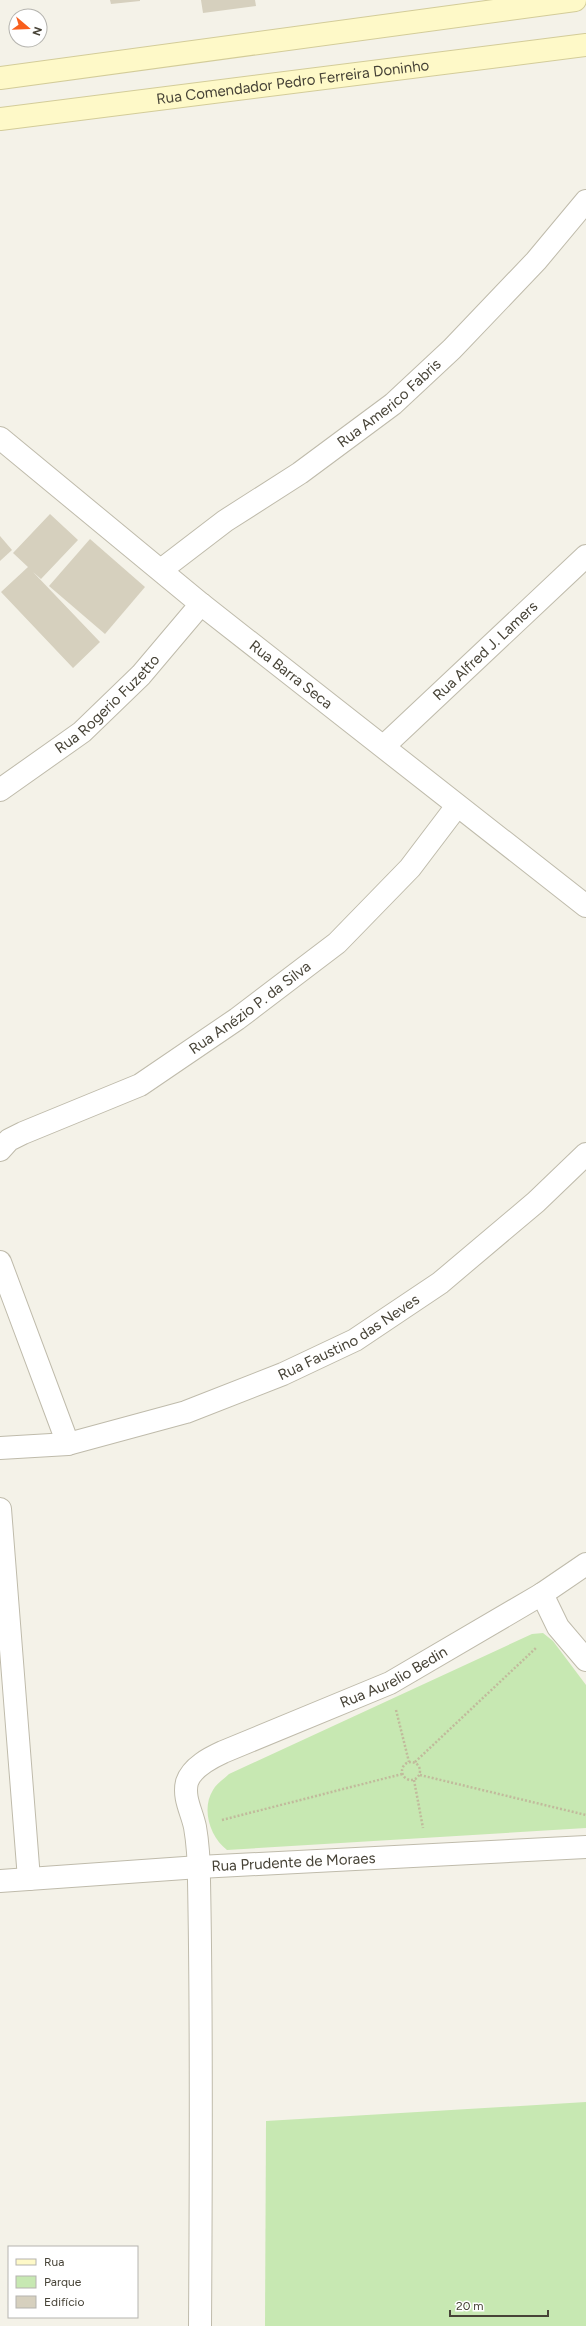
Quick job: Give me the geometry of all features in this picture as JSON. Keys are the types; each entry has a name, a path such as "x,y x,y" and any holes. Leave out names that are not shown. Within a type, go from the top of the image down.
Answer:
{"main road":[{"path":"0,78 575,0"},
{"name":"Rua Comendador Pedro Ferreira Doninho","path":"0,119 586,45"}],"street":[{"name":"Rua Americo Fabris","path":"161,570 225,521 300,473 393,404 458,343 584,209"},
{"name":"Rua Barra Seca","path":"0,438 202,604 586,906"},
{"name":"Rua Alfred J. Lamers","path":"384,746 586,556"},
{"name":"Rua Rogerio Fuzetto","path":"0,790 82,732 141,675 202,604"},
{"name":"Rua Anézio P. da Silva","path":"0,1150 9,1140 23,1133 140,1085 238,1019 337,943 410,868 457,806"},
{"name":"Rua Faustino das Neves","path":"0,1448 68,1444 186,1412 283,1374 355,1340 440,1283 536,1202 586,1154"},
{"path":"0,1262 68,1444"},
{"path":"0,1509 29,1879"},
{"name":"Rua Aurelio Bedin","path":"195,1827 186,1795 188,1782 193,1772 205,1761 223,1752 390,1683 542,1594 586,1564"},
{"path":"542,1594 558,1628 586,1660"},
{"path":"195,1827 199,1867 202,2051 200,2326"},
{"name":"Rua Prudente de Moraes","path":"0,1881 199,1867 428,1856 586,1846"}],"path":[{"path":"402,1774 403,1767 409,1762 416,1762 558,1628"},
{"path":"390,1683 409,1762"},
{"path":"416,1762 420,1768 420,1775"},
{"path":"402,1774 407,1779 414,1780 420,1775"},
{"path":"195,1827 402,1774"},
{"path":"420,1775 586,1815"},
{"path":"414,1780 428,1856"}],"green space":[{"path":"543,1633 553,1641 586,1685 586,1828 227,1850 216,1838 209,1822 209,1798 214,1788 229,1774 532,1634"},
{"path":"586,2102 586,2326 265,2326 266,2121"}],"building":[{"path":"110,0 140,0 140,1 111,4"},
{"path":"201,0 255,0 256,6 203,13"},
{"path":"50,514 78,540 41,579 33,572 100,642 73,668 1,592 28,567 13,553"},
{"path":"0,536 12,550 0,561"},
{"path":"90,539 145,587 105,634 49,586"}]}
